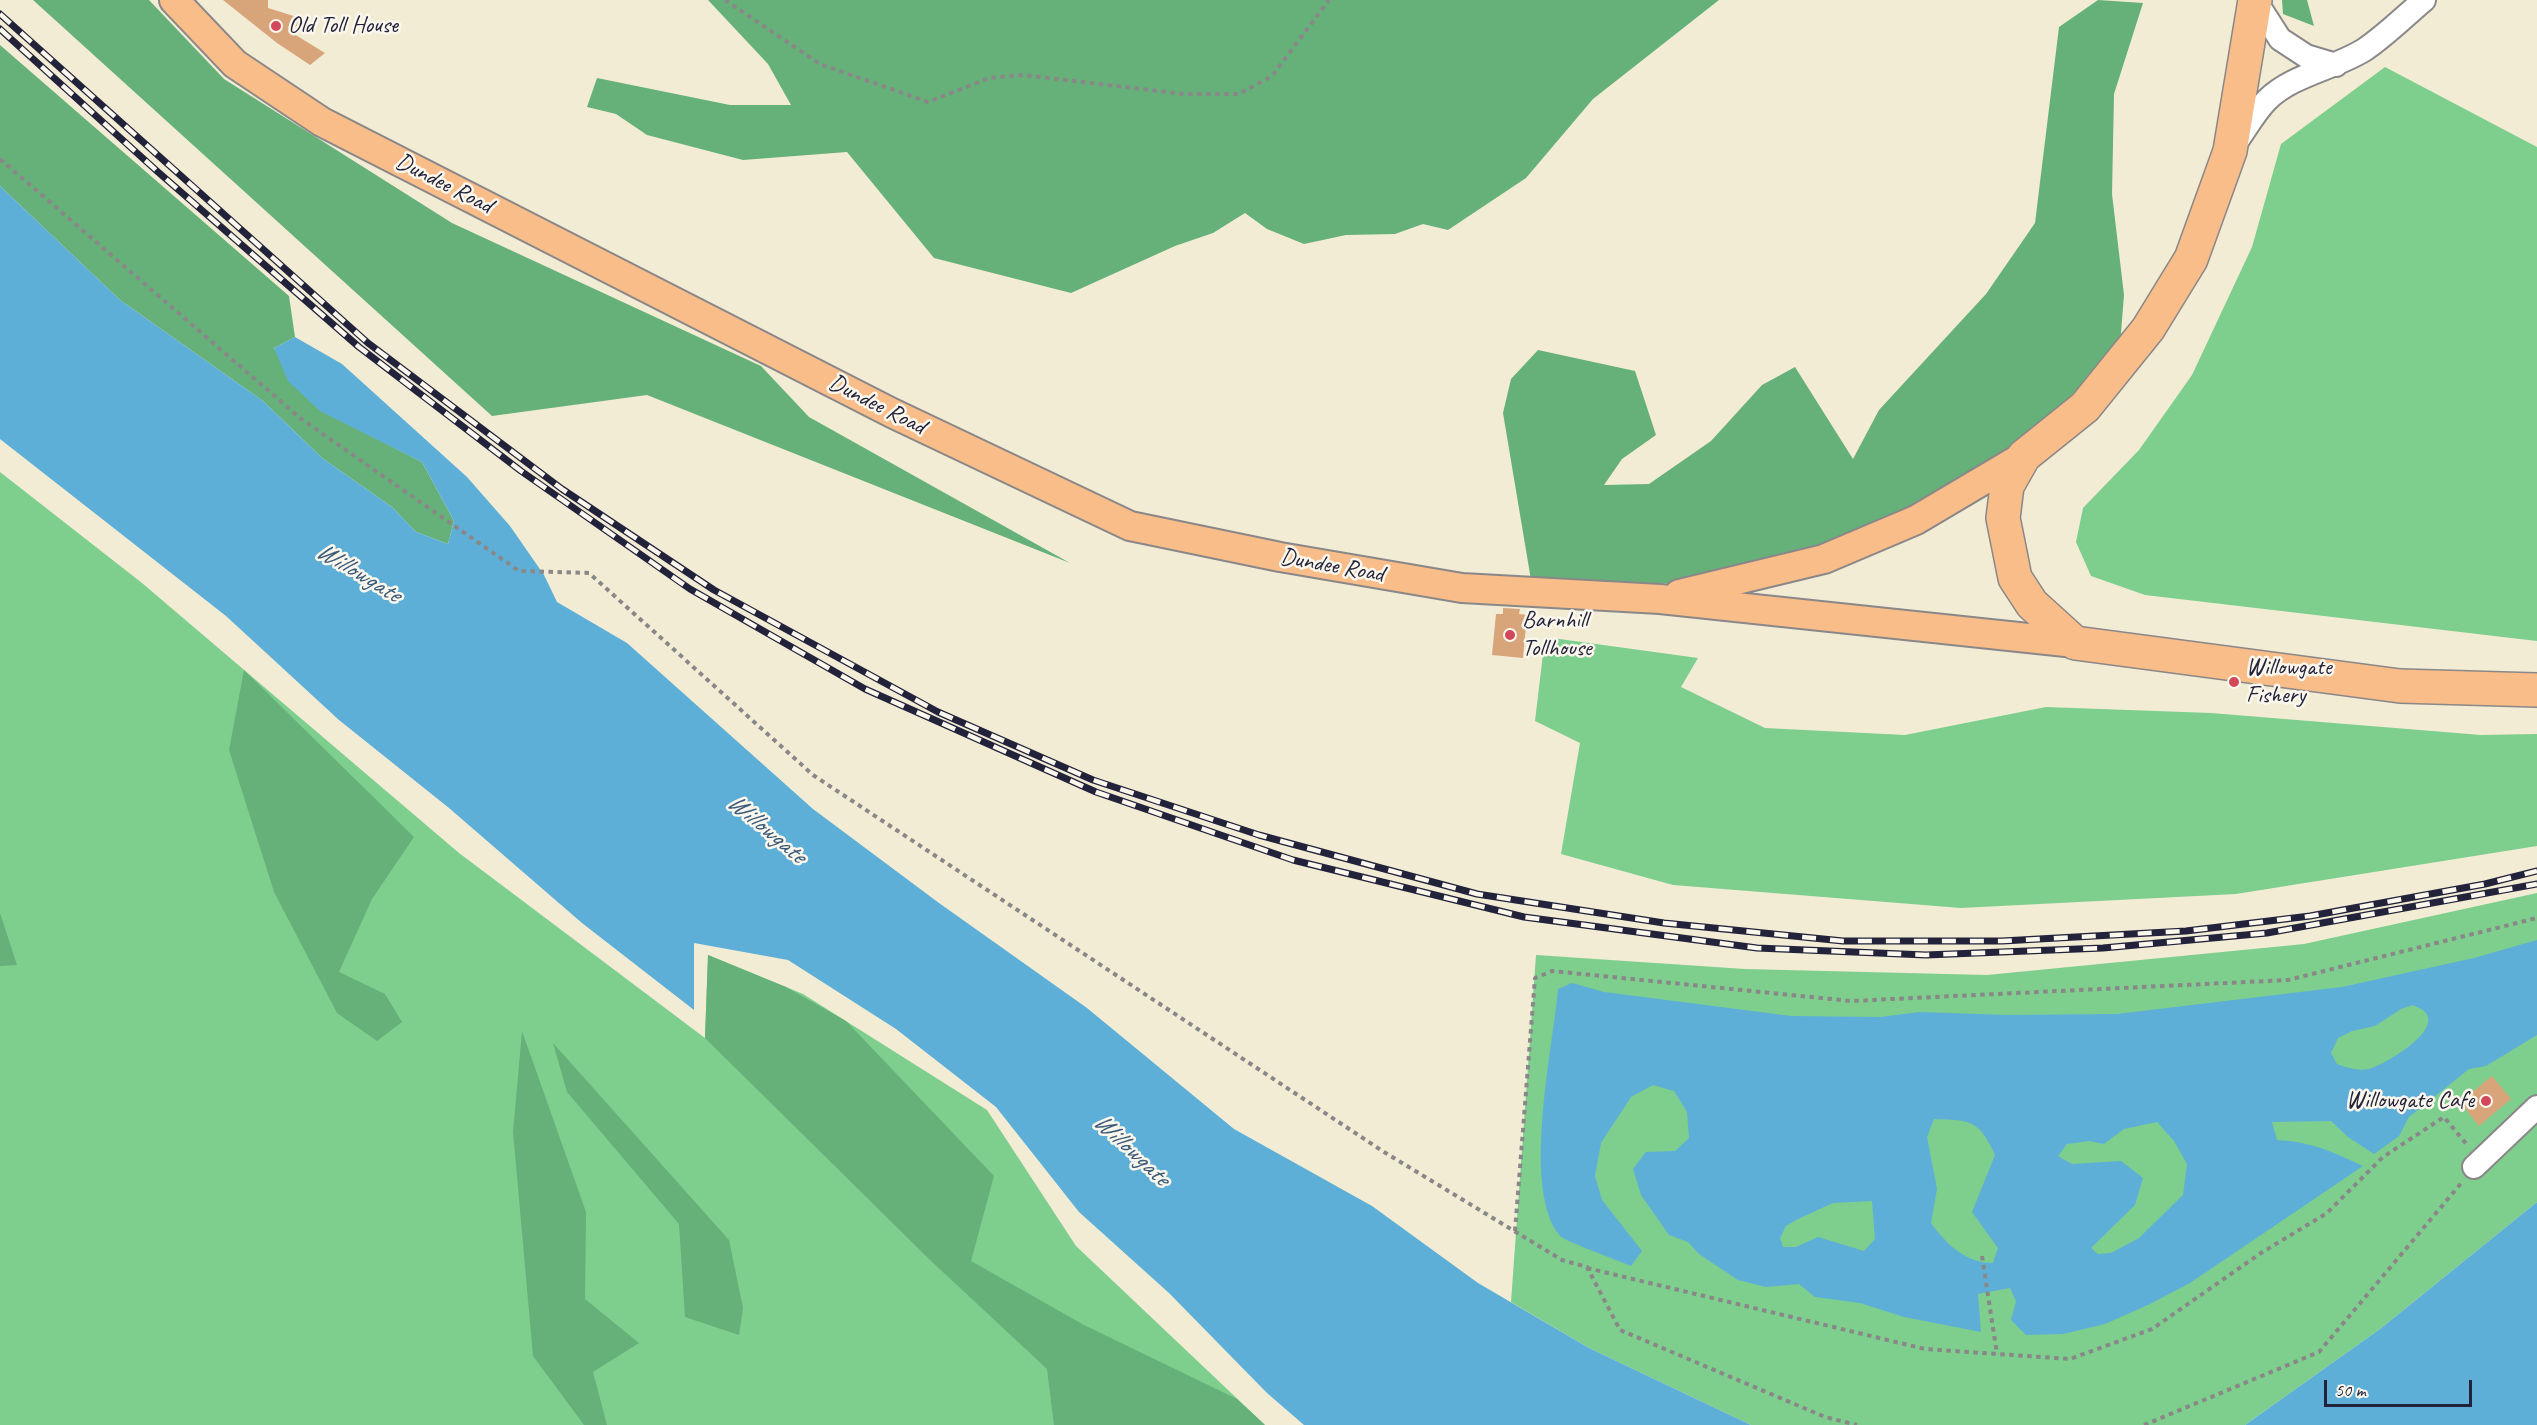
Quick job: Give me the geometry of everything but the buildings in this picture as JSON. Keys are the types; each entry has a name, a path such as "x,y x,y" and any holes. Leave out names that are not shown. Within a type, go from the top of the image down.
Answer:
{"highway":[{"path":"2255,0 2230,151 2191,259 2148,329 2085,406 2024,456 2007,486 2003,518 2007,548 2015,578 2032,604 2075,644 2400,686 2537,690"}],"main road":[{"name":"Dundee Road","path":"174,0 235,64 322,122 892,413 1130,526 1280,557 1462,588 1660,599"},
{"path":"1660,599 1824,559 1916,520 2024,456"},
{"path":"1660,599 2075,644"}],"lane":[{"path":"2255,0 2280,39 2306,56 2338,65"},
{"path":"2230,151 2267,100 2313,72 2338,65 2367,48 2424,0"},
{"path":"2477,1165 2537,1107"}],"path":[{"path":"724,0 820,64 928,102 989,78 1023,75 1184,94 1239,94 1272,76 1329,0"},
{"path":"0,159 309,425 519,571 589,573 813,775 1384,1152 1562,1260 1925,1349 2070,1359 2152,1329 2260,1253 2327,1213 2383,1157 2444,1117 2477,1165 2319,1352 2144,1425"},
{"path":"1515,1231 1535,978 1552,971 1851,1001 2288,980 2537,918"},
{"path":"1982,1256 1997,1354"},
{"path":"1587,1267 1620,1330 1825,1417 1857,1425"}],"green space":[{"path":"33,0 149,0 224,79 452,223 761,366 809,417 1070,563 647,395 492,416"},
{"path":"708,0 1719,0 1593,99 1526,178 1448,230 1423,224 1395,234 1346,235 1304,244 1267,229 1245,213 1213,233 1175,246 1071,293 934,258 847,152 743,160 647,135 616,114 587,107 597,78 730,105 791,105 768,64"},
{"path":"2098,0 2143,3 2114,94 2112,194 2124,295 2120,345 2068,399 1998,463 1873,529 1688,584 1531,580 1503,413 1511,379 1538,350 1635,371 1656,435 1622,459 1604,485 1649,484 1711,441 1762,385 1795,367 1853,459 1879,410 1986,294 2035,223 2059,27"},
{"path":"2282,0 2307,0 2314,26 2283,14"},
{"path":"0,45 289,296 295,337 274,348 317,408 422,462 454,521 448,544 416,532 392,507 322,458 263,401 120,300 0,186"},
{"path":"2385,67 2537,147 2537,641 2145,595 2091,576 2076,542 2083,508 2139,450 2192,375 2252,247 2281,144"},
{"path":"0,472 142,583 459,853 705,1038 708,955 803,994 987,1110 1076,1246 1265,1425 0,1425"},
{"path":"1545,637 1698,658 1681,687 1765,728 1905,735 2046,707 2211,713 2481,735 2537,734 2537,846 2236,894 1961,908 1673,885 1561,854 1580,743 1535,721"},
{"path":"244,670 414,837 372,899 339,972 385,994 402,1022 377,1041 337,1013 274,892 229,750"},
{"path":"2537,893 2537,1202 2380,1329 2245,1425 1751,1425 1589,1348 1511,1302 1536,955 1745,969 1987,975 2304,944"},
{"path":"0,913 17,965 0,966"},
{"path":"708,955 786,987 846,1021 994,1176 971,1261 1084,1325 1237,1399 1265,1425 1054,1425 1047,1369 929,1259 705,1038"},
{"path":"522,1031 586,1212 585,1299 639,1343 593,1372 607,1425 584,1425 533,1356 513,1132"},
{"path":"553,1043 729,1240 743,1308 739,1335 685,1317 679,1224 567,1092"}],"water":[{"name":"Willowgate","path":"0,186 120,300 263,401 322,458 392,507 416,532 448,544 454,521 422,462 320,411 288,381 274,348 295,337 342,364 467,477 510,526 544,575 557,602 627,643 813,809 939,903 1087,1008 1234,1129 1372,1206 1478,1283 1589,1348 1751,1425 1304,1425 1267,1393 1169,1293 1079,1212 996,1107 896,1029 788,960 694,943 694,1010 582,923 449,808 339,720 226,616 0,439"},
{"path":"2537,940 2537,1035 2486,1066 2469,1069 2409,1117 2399,1136 2374,1154 2348,1137 2331,1121 2272,1122 2277,1140 2321,1148 2363,1166 2190,1283 2105,1324 2063,1334 2026,1335 2011,1320 2016,1301 2010,1288 1978,1294 1981,1332 1904,1317 1860,1303 1815,1297 1799,1284 1766,1287 1738,1280 1699,1254 1688,1242 1669,1235 1641,1195 1633,1169 1646,1152 1675,1151 1689,1138 1687,1112 1674,1091 1653,1085 1631,1097 1601,1143 1595,1176 1602,1200 1642,1251 1631,1266 1564,1239 1560,1236 1549,1214 1543,1186 1542,1117 1558,989 1572,983 1604,992 1791,1016 1880,1017 1920,1012 2007,1015 2117,1014 2342,987 2474,958","holes":["2413,1005 2424,1011 2428,1020 2426,1028 2409,1046 2387,1061 2369,1069 2353,1069 2337,1064 2331,1053 2338,1038 2352,1031 2375,1026 2401,1009","1934,1119 1957,1120 1978,1128 1989,1143 1995,1155 1972,1212 1998,1248 1993,1263 1965,1256 1950,1245 1931,1223 1937,1189 1927,1137","2157,1122 2174,1141 2187,1164 2183,1195 2139,1238 2111,1253 2098,1254 2091,1248 2135,1205 2143,1178 2121,1161 2072,1164 2058,1156 2067,1144 2089,1141 2104,1144 2124,1129","1872,1201 1875,1239 1864,1251 1818,1237 1796,1247 1783,1247 1780,1238 1786,1226 1833,1203"]},
{"path":"2537,1202 2537,1425 2245,1425 2380,1329"}],"railway":[{"path":"0,14 368,343 562,489 714,590 938,712 1093,780 1259,835 1477,894 1664,923 1843,941 2002,941 2186,931 2310,916 2485,884 2537,871"},
{"path":"0,29 158,172 359,347 521,471 690,589 865,689 1096,792 1293,860 1524,917 1757,948 1926,955 2103,948 2267,933 2537,884"}],"place":[{"name":"Old Toll House","path":"276,26"},
{"name":"Barnhill Tollhouse","path":"1510,635"},
{"name":"Willowgate Fishery","path":"2234,682"},
{"name":"Willowgate Cafe","path":"2486,1101"}]}
